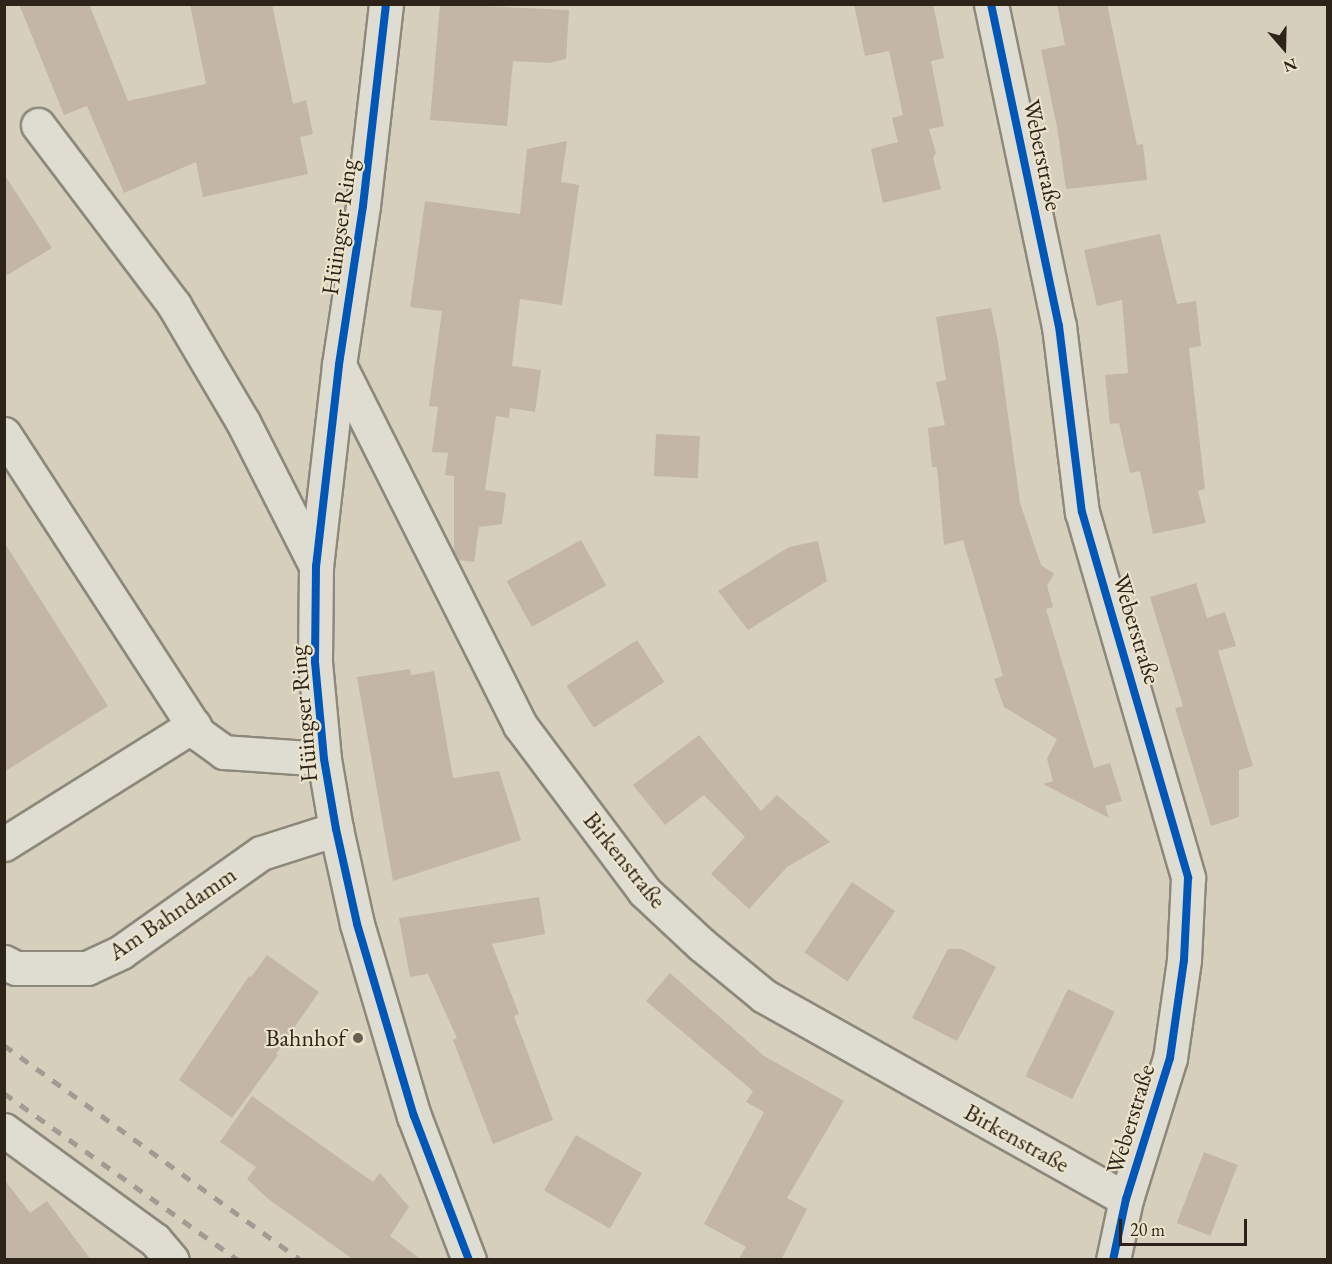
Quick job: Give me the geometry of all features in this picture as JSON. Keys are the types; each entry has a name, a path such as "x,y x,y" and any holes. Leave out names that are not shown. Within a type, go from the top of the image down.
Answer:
{"street":[{"name":"Hüingser Ring","path":"386,4 363,206 339,364 316,566 315,662 324,759 336,829 357,924 386,1029 414,1116 469,1260"},
{"name":"Weberstraße","path":"991,4 1059,326 1082,512 1188,878 1184,960 1170,1058 1126,1199 1113,1260"},
{"name":"Hüingser Ring","path":"38,125 174,305 243,422 316,566"},
{"name":"Birkenstraße","path":"339,364 520,724 644,891 702,945 764,996 1126,1199"},
{"path":"4,434 199,734 224,752 324,759"},
{"path":"4,844 194,724"},
{"name":"Am Bahndamm","path":"4,962 16,968 87,968 121,952 261,853 336,829"},
{"path":"4,1130 155,1240 172,1260"}],"building":[{"path":"19,4 89,4 128,101 206,84 190,4 272,4 293,104 306,100 313,134 300,137 308,174 203,197 196,162 124,193 87,106 64,115"},
{"path":"440,4 569,10 566,59 549,63 513,61 507,126 430,120"},
{"path":"854,4 933,4 944,58 931,61 944,126 929,129 936,153 933,158 941,189 883,203 871,149 898,142 892,118 903,115 889,51 865,56"},
{"path":"1057,4 1107,4 1137,145 1143,144 1147,180 1066,189 1057,127 1041,50 1065,45"},
{"path":"567,141 561,182 579,185 562,305 520,299 512,366 541,370 535,412 510,408 509,418 496,416 485,490 506,493 502,524 479,527 474,562 458,560 454,552 454,476 445,475 448,453 432,452 438,407 429,406 442,311 410,307 425,201 520,214 527,149"},
{"path":"4,174 52,248 4,277"},
{"path":"1160,234 1177,304 1196,301 1201,346 1189,348 1205,489 1198,491 1206,523 1153,534 1140,471 1130,473 1119,423 1110,424 1105,375 1128,373 1122,300 1097,306 1084,250"},
{"path":"991,308 998,342 1020,503 1041,565 1054,574 1047,586 1053,607 1046,609 1094,768 1110,763 1122,801 1105,806 1109,818 1043,784 1053,781 1047,759 1057,739 1004,707 994,679 1003,676 963,540 944,545 937,467 932,467 928,428 945,425 936,382 946,380 936,317"},
{"path":"656,434 700,436 698,478 654,476"},
{"path":"581,540 606,585 532,627 507,581"},
{"path":"818,541 827,581 748,630 718,591 789,547"},
{"path":"4,542 108,706 4,772"},
{"path":"1196,583 1207,618 1225,612 1236,646 1218,651 1253,766 1239,770 1239,817 1211,826 1175,708 1183,706 1150,597"},
{"path":"637,640 664,682 594,728 567,686"},
{"path":"410,669 411,675 434,671 453,778 499,771 521,840 393,881 357,677"},
{"path":"699,735 761,811 777,795 830,842 787,867 749,909 711,874 745,837 704,795 665,825 633,785"},
{"path":"852,882 895,911 848,982 804,952"},
{"path":"539,897 545,934 492,944 519,1014 514,1016 553,1120 493,1144 453,1040 457,1038 428,974 410,977 399,918"},
{"path":"948,949 962,949 996,967 957,1041 912,1018"},
{"path":"267,955 319,992 276,1054 278,1055 232,1118 179,1080 249,976 251,977"},
{"path":"670,973 764,1056 844,1101 787,1198 807,1209 781,1260 738,1260 746,1247 704,1224 764,1112 746,1102 753,1091 646,1001"},
{"path":"1068,989 1115,1012 1072,1099 1025,1076"},
{"path":"252,1096 373,1182 380,1173 409,1207 390,1236 422,1260 354,1260 267,1198 247,1179 256,1167 220,1142"},
{"path":"576,1135 642,1173 610,1228 544,1190"},
{"path":"1204,1152 1238,1165 1210,1236 1177,1223"},
{"path":"4,1179 30,1213 47,1201 91,1260 4,1260"}],"railway":[{"path":"4,1045 301,1260"},
{"path":"4,1093 238,1260"}],"cycle path":[{"path":"386,4 363,206 339,365 316,566 315,662 324,759 336,829 357,924 414,1116 469,1260"},
{"path":"991,4 1059,326 1082,512 1188,878 1184,960 1170,1058 1126,1199 1113,1260"}],"place":[{"name":"Bahnhof","path":"358,1038"}]}
